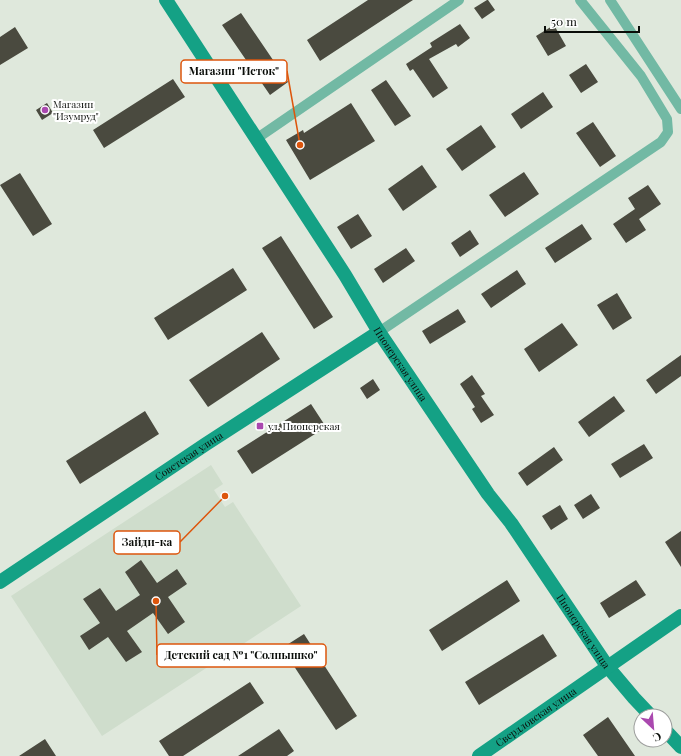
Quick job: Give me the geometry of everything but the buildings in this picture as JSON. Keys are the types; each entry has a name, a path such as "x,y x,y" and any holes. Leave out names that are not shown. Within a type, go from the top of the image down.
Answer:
{"street":[{"name":"Пионерская улица","path":"166,0 344,275 379,332 488,494 511,523 608,666 643,708"},
{"path":"256,140 459,0"},
{"path":"379,332 661,142 668,132 667,119 641,76 580,0"},
{"path":"610,0 681,109 674,111 667,119"},
{"name":"Советская улица","path":"0,582 206,444 379,332"},
{"name":"Свердловская улица","path":"478,756 681,616"},
{"path":"673,738 681,747"}],"shaded area":[{"path":"211,465 223,484 214,490 225,507 233,502 301,606 102,736 11,596"}],"place":[{"name":"Магазин \"Изумруд\"","path":"45,110"},
{"name":"Магазин \"Исток\"","path":"300,145"},
{"name":"ул. Пионерская","path":"260,426"},
{"name":"Зайди-ка","path":"225,496"},
{"name":"Детский сад №1 \"Солнышко\"","path":"156,601"}]}
